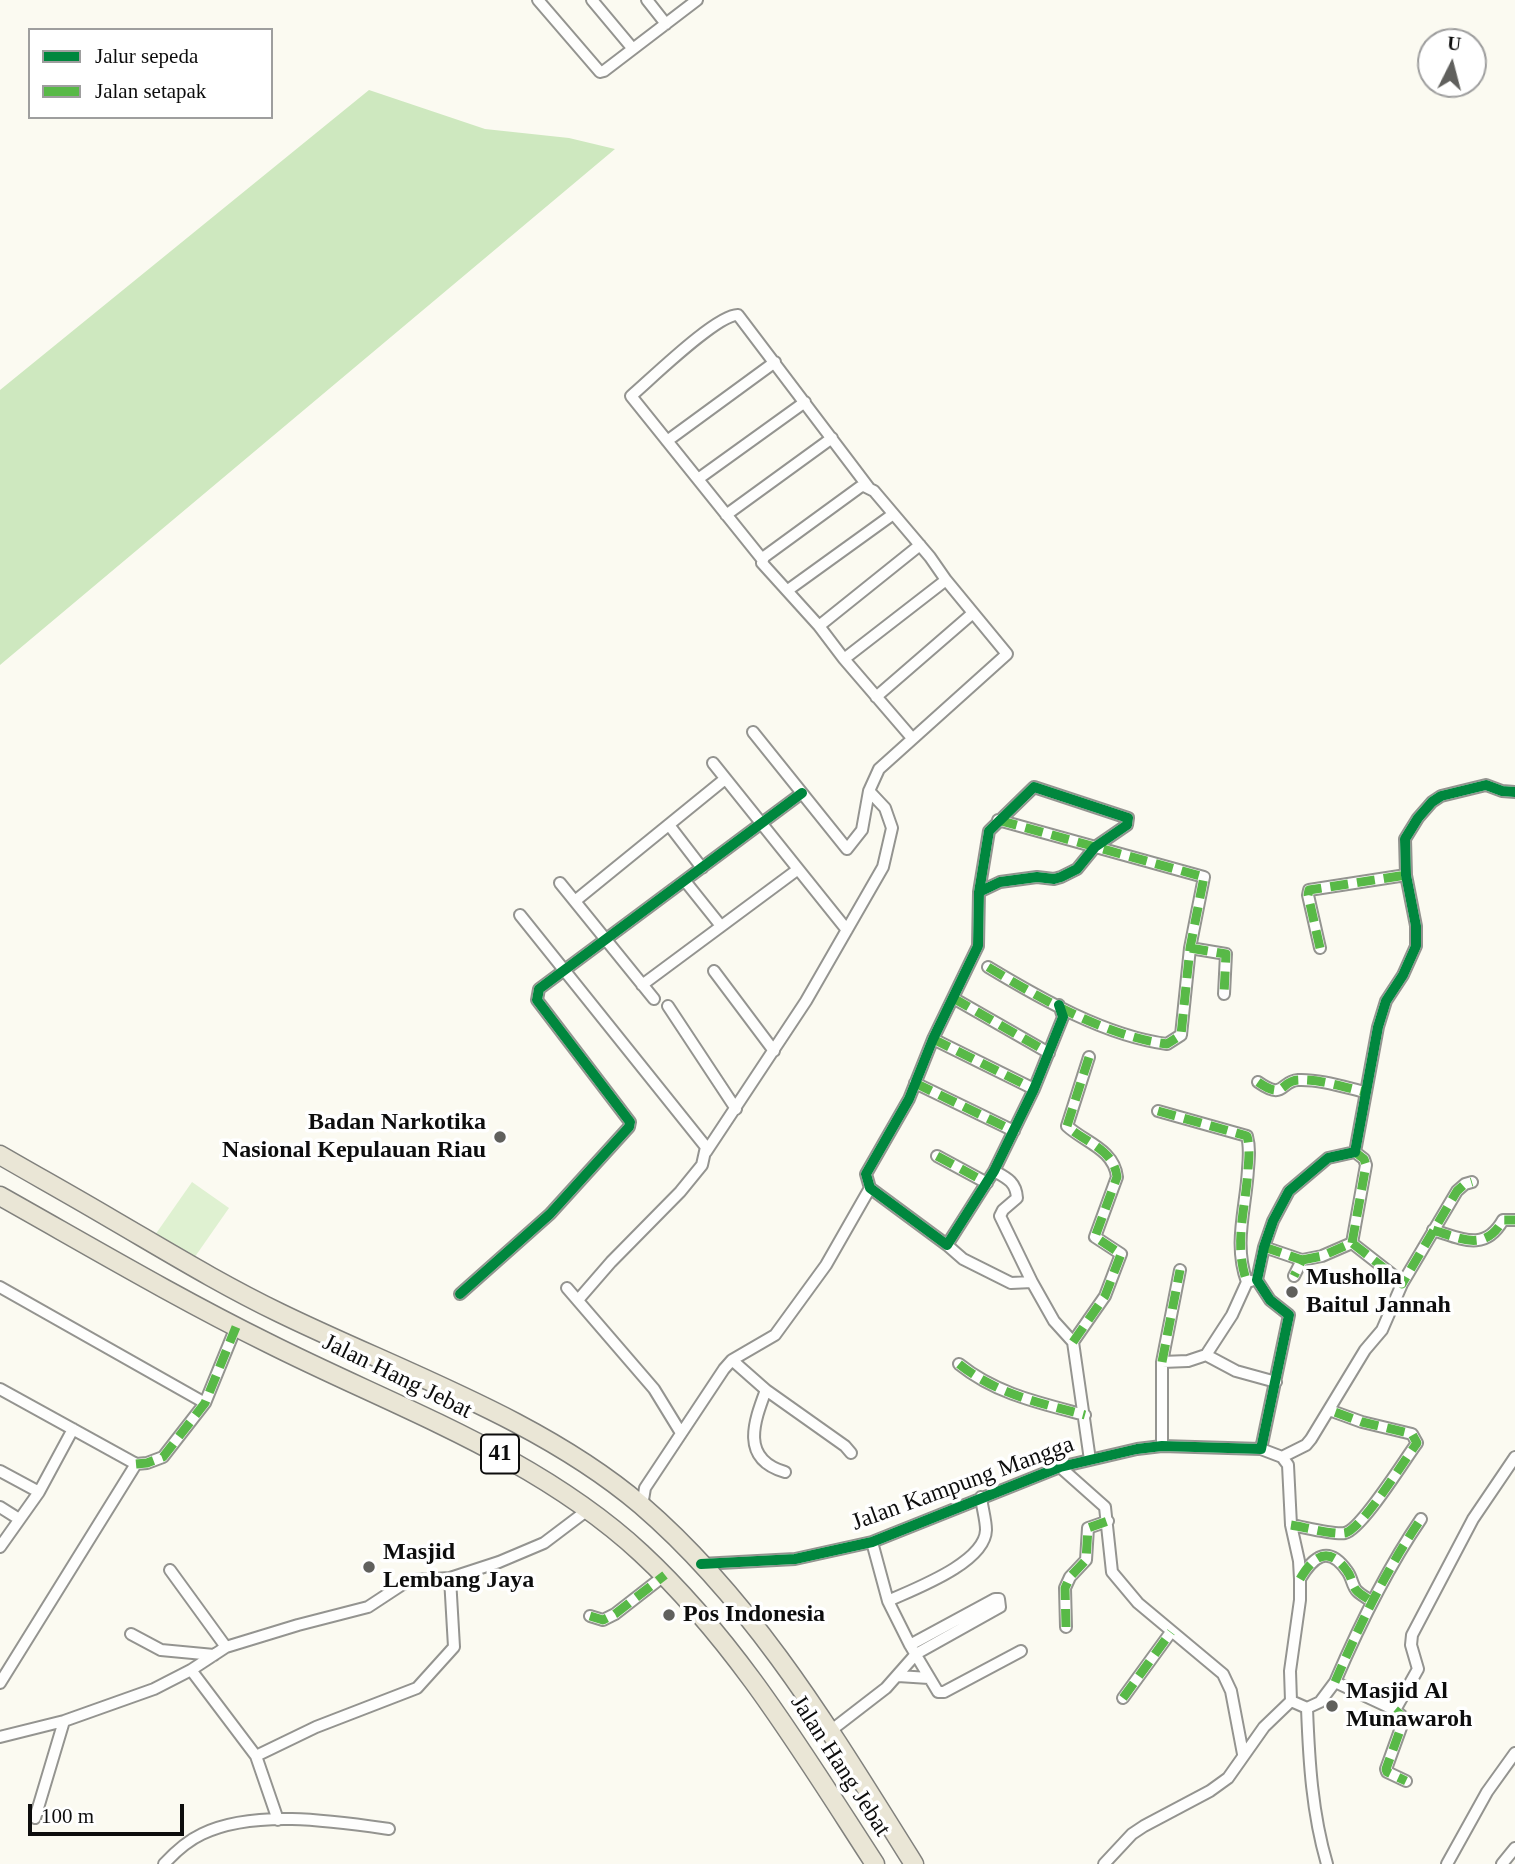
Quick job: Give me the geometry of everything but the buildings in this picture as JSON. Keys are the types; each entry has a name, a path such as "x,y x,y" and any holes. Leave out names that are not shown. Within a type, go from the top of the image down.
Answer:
{"highway":[{"path":"0,1155 194,1268 281,1313 427,1380 500,1435 538,1435 572,1455 642,1506 740,1606 778,1654 914,1864"},
{"name":"Jalan Hang Jebat","path":"0,1196 236,1327 500,1435 664,1575 711,1625 787,1728 875,1864"}],"street":[{"path":"538,0 600,72 697,0"},
{"path":"592,0 633,50"},
{"path":"647,0 666,24"},
{"path":"753,732 847,849 862,830 869,791 879,769 1006,655 1006,651 920,545 869,488 738,316 730,315 704,333 631,396 762,559 763,566 819,625 844,659 912,738"},
{"path":"667,441 775,362"},
{"path":"698,479 805,402"},
{"path":"726,514 832,438"},
{"path":"762,559 860,487 869,488"},
{"path":"788,590 892,514"},
{"path":"819,625 920,545"},
{"path":"844,659 946,580"},
{"path":"876,697 973,613"},
{"path":"713,763 847,930"},
{"path":"575,901 724,779"},
{"path":"1355,1152 1384,1006 1403,975 1416,946 1416,926 1406,875 1405,839 1418,818 1441,796 1486,785 1502,792 1515,792"},
{"path":"979,892 1000,882 1061,877 1077,869 1095,847 1127,825 1128,818 1034,787 989,831 979,892 978,946 900,1116 868,1168 866,1179 870,1188 963,1259 1011,1283 1032,1282"},
{"path":"578,1300 702,1165 706,1152 774,1051 847,930 883,867 892,828 885,808 869,791"},
{"path":"460,1294 550,1214 629,1128 630,1122 616,1101 537,1000 539,989 802,793"},
{"path":"988,967 1102,1027 1141,1040 1167,1044 1181,1035 1190,948 1203,876 998,820"},
{"path":"668,825 702,868"},
{"path":"642,985 797,870"},
{"path":"1320,948 1309,890 1406,875"},
{"path":"685,881 721,926"},
{"path":"560,883 654,999"},
{"path":"520,915 706,1147 706,1152"},
{"path":"1190,948 1226,954 1224,994"},
{"path":"714,971 774,1051"},
{"path":"953,998 1049,1053"},
{"path":"947,1245 994,1171 1034,1089 1063,1017 1059,1005"},
{"path":"668,1006 736,1109"},
{"path":"933,1040 1034,1089"},
{"path":"1073,1342 1105,1296 1121,1254 1095,1237 1116,1170 1099,1147 1067,1126 1089,1057"},
{"path":"1258,1082 1278,1091 1298,1080 1365,1092"},
{"path":"915,1083 1014,1131"},
{"path":"1104,1864 1144,1825 1210,1791 1228,1778 1264,1727 1291,1701 1290,1671 1300,1600 1299,1561 1291,1525 1288,1465 1282,1457 1261,1449 1289,1315 1270,1300 1241,1265 1239,1248 1247,1188 1247,1136 1158,1111"},
{"path":"1352,1243 1366,1165 1364,1159 1355,1152"},
{"path":"1162,1362 1188,1361 1206,1355 1252,1281 1277,1209 1289,1191 1328,1158 1355,1152"},
{"path":"937,1156 987,1183"},
{"path":"994,1171 1011,1180 1016,1189 1017,1198 1000,1216 1054,1321 1073,1342 1090,1460"},
{"path":"1282,1457 1306,1445 1365,1350 1381,1330 1402,1284 1459,1187 1472,1182"},
{"path":"642,1506 645,1488 732,1360 775,1335 826,1265 870,1188"},
{"path":"1433,1230 1468,1241 1485,1240 1496,1233 1506,1219 1515,1220"},
{"path":"1264,1247 1302,1260 1322,1256 1352,1243"},
{"path":"1352,1243 1402,1284"},
{"path":"1294,1276 1302,1260"},
{"path":"1162,1446 1162,1362 1180,1270"},
{"path":"0,1287 205,1403"},
{"path":"567,1288 654,1389 681,1433"},
{"path":"0,1389 136,1464 147,1463 163,1457 205,1403 236,1327"},
{"path":"1206,1355 1236,1371 1276,1382"},
{"path":"732,1360 766,1390 851,1453"},
{"path":"959,1364 998,1389 1085,1415"},
{"path":"766,1390 752,1433 763,1460 772,1469 785,1472"},
{"path":"1291,1525 1349,1531 1367,1514 1417,1443 1412,1434 1362,1422 1329,1410"},
{"path":"0,1547 39,1492 73,1429"},
{"name":"Jalan Kampung Mangga","path":"701,1564 794,1559 872,1542 1060,1467 1137,1449 1162,1446 1261,1449"},
{"path":"1395,1710 1418,1669 1411,1645 1412,1635 1473,1519 1515,1457"},
{"path":"1,1678 136,1464"},
{"path":"1060,1467 1102,1503 1108,1521 1112,1572 1138,1603 1226,1678 1243,1754"},
{"path":"0,1471 39,1492"},
{"path":"888,1601 961,1565 983,1541 986,1529 981,1497"},
{"path":"0,1507 19,1519"},
{"path":"0,1737 64,1721 154,1689 191,1670 226,1647 368,1607 397,1587 415,1580 450,1578 499,1562 544,1543 589,1509"},
{"path":"1291,1701 1307,1708 1320,1702 1335,1682 1371,1601 1421,1519"},
{"path":"1066,1627 1065,1588 1070,1577 1086,1560 1088,1528 1108,1521"},
{"path":"872,1542 888,1601 936,1690 942,1692 1021,1651"},
{"path":"1300,1579 1311,1561 1323,1556 1329,1557 1346,1570 1356,1590 1371,1601"},
{"path":"170,1570 226,1647"},
{"path":"590,1616 603,1620 615,1614 664,1575"},
{"path":"256,1756 316,1727 423,1684 454,1647 450,1578"},
{"path":"829,1732 873,1699 898,1676 913,1650 995,1598 999,1599 1000,1607 913,1650"},
{"path":"1123,1698 1171,1632"},
{"path":"131,1634 161,1650 214,1655"},
{"path":"191,1670 256,1756 278,1820"},
{"path":"898,1676 929,1678"},
{"path":"1335,1682 1395,1710 1402,1716 1403,1723 1386,1769 1406,1781"},
{"path":"1307,1708 1314,1810 1327,1864"},
{"path":"35,1818 64,1721"},
{"path":"1447,1864 1487,1793 1515,1752"},
{"path":"164,1864 187,1842 203,1833 230,1824 278,1820 354,1824 389,1829"},
{"path":"1502,1864 1515,1848"}],"green space":[{"path":"369,90 485,129 569,138 615,149 0,665 0,390"},
{"path":"192,1182 229,1208 192,1261 155,1235"}],"marked path":[{"path":"988,967 1074,1015 1121,1033 1167,1044 1181,1035 1190,948 1204,877 998,820"},
{"path":"1320,948 1309,890 1406,875"},
{"path":"1190,948 1226,954 1224,994"},
{"path":"953,998 1049,1053"},
{"path":"933,1039 1034,1089"},
{"path":"1073,1342 1105,1296 1121,1254 1095,1237 1117,1177 1115,1167 1097,1147 1067,1126 1089,1057"},
{"path":"1258,1082 1273,1090 1298,1080 1365,1092"},
{"path":"915,1083 1014,1131"},
{"path":"1158,1111 1247,1136 1249,1161 1241,1240 1247,1282"},
{"path":"1352,1243 1366,1165 1364,1159 1355,1152"},
{"path":"937,1156 987,1183"},
{"path":"1302,1260 1322,1256 1352,1243 1402,1284 1457,1191 1472,1182"},
{"path":"1433,1230 1463,1239 1481,1240 1496,1230 1503,1220 1515,1220"},
{"path":"1264,1247 1302,1260 1294,1276"},
{"path":"1162,1362 1180,1270"},
{"path":"136,1464 163,1457 205,1403 236,1327"},
{"path":"959,1364 1003,1390 1085,1415"},
{"path":"1291,1525 1340,1533 1352,1529 1372,1507 1417,1443 1412,1434 1362,1422 1329,1410"},
{"path":"1335,1682 1374,1599 1421,1519"},
{"path":"1066,1627 1065,1588 1070,1577 1086,1560 1088,1528 1108,1521"},
{"path":"1300,1579 1310,1565 1327,1556 1340,1563 1357,1591 1371,1601"},
{"path":"590,1616 603,1620 615,1614 665,1575"},
{"path":"1123,1698 1171,1632"},
{"path":"1395,1710 1402,1716 1403,1722 1386,1769 1406,1781"}],"cycle path":[{"path":"701,1564 795,1559 872,1542 1060,1467 1137,1449 1162,1446 1261,1449 1289,1315 1270,1300 1257,1280 1264,1247 1273,1221 1289,1191 1328,1158 1355,1152 1378,1027 1386,1001 1403,975 1416,946 1416,926 1406,875 1405,839 1418,818 1441,796 1486,785 1515,792"},
{"path":"979,892 1000,882 1061,877 1077,869 1095,847 1127,825 1128,818 1034,787 989,831 979,892 978,946 933,1039 909,1099 866,1174 870,1188 947,1245 994,1171 1034,1089 1063,1017 1059,1005"},
{"path":"460,1294 550,1214 629,1127 630,1122 537,1000 539,989 802,793"}],"place":[{"name":"Badan Narkotika Nasional Kepulauan Riau","path":"500,1137"},
{"name":"Musholla Baitul Jannah","path":"1292,1292"},
{"name":"Masjid Lembang Jaya","path":"369,1567"},
{"name":"Pos Indonesia","path":"669,1615"},
{"name":"Masjid Al Munawaroh","path":"1332,1706"}]}
